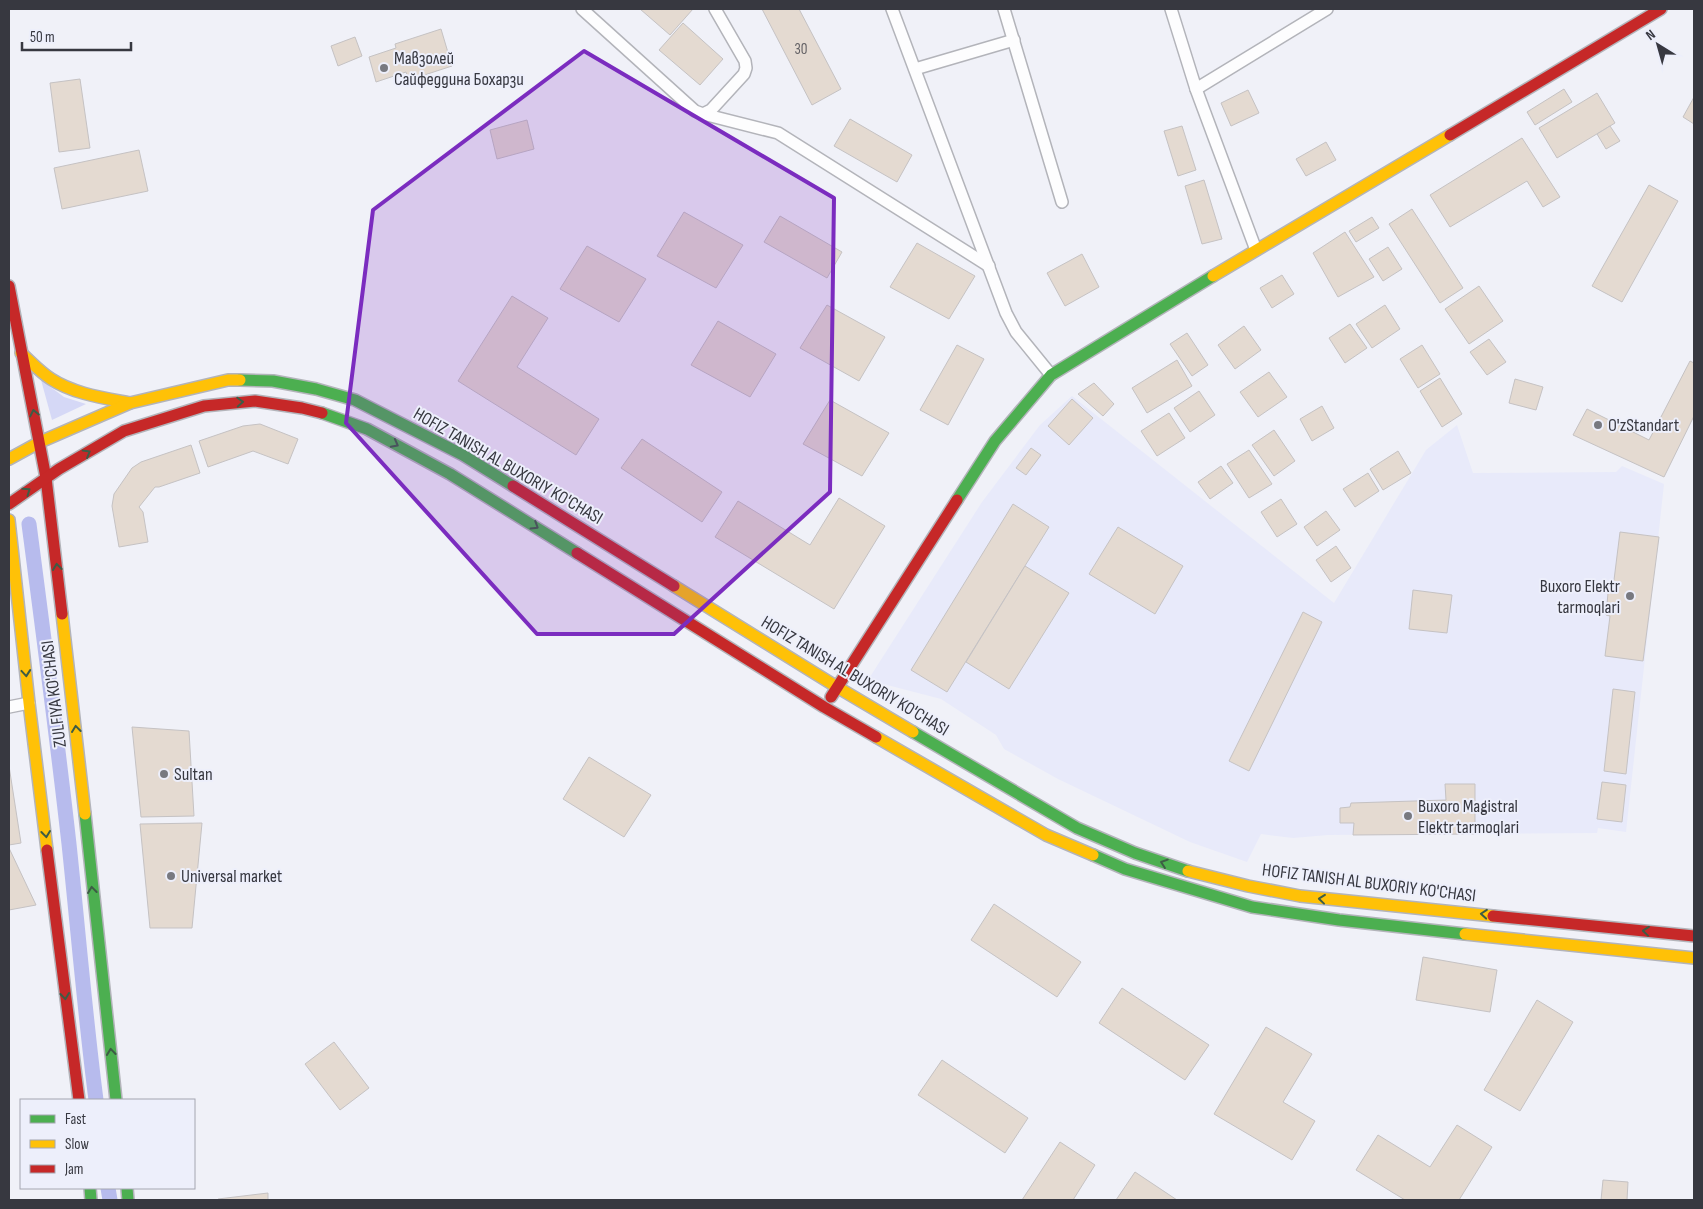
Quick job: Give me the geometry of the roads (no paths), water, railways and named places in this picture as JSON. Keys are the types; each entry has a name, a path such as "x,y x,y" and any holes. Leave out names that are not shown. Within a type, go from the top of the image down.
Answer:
{"main road":[{"path":"824,707 996,441 1050,376 1256,250 1661,9"},
{"name":"ZULFIYA KO'CHASI","path":"9,286 46,478 83,785 90,868 116,1099"},
{"path":"21,352 54,381 85,394 130,403"},
{"name":"HOFIZ TANISH AL BUXORIY KO'CHASI","path":"9,459 40,442 130,403 228,380 273,381 316,389 355,400 463,456 837,688 1077,828 1135,853 1195,873 1248,886 1316,898 1694,936"},
{"name":"HOFIZ TANISH AL BUXORIY KO'CHASI","path":"9,504 59,469 124,432 204,406 256,401 302,408 328,415 367,429 450,474 824,707 1046,835 1125,869 1252,906 1339,920 1694,958"},
{"name":"ZULFIYA KO'CHASI","path":"9,520 29,703 78,1099"},
{"path":"9,622 23,642"}],"street":[{"path":"582,9 695,111 778,133 989,266"},
{"path":"703,114 711,110 744,74 746,68 745,61 715,9"},
{"path":"892,9 1006,313 1016,332 1050,376"},
{"path":"1004,9 1062,202"},
{"path":"1171,9 1196,88 1256,250"},
{"path":"1196,88 1327,9"},
{"path":"915,69 1014,40"},
{"path":"9,707 29,703"}],"waterway":[{"path":"29,524 69,844 96,1099"},
{"path":"108,1189 110,1200"}],"place":[{"name":"Мавзолей Сайфеддина Бохарзи","path":"384,68"},
{"name":"O'zStandart","path":"1598,425"},
{"name":"Buxoro Elektr tarmoqlari","path":"1630,596"},
{"name":"Sultan","path":"164,774"},
{"name":"Buxoro Magistral Elektr tarmoqlari","path":"1408,816"},
{"name":"Universal market","path":"171,876"}]}
